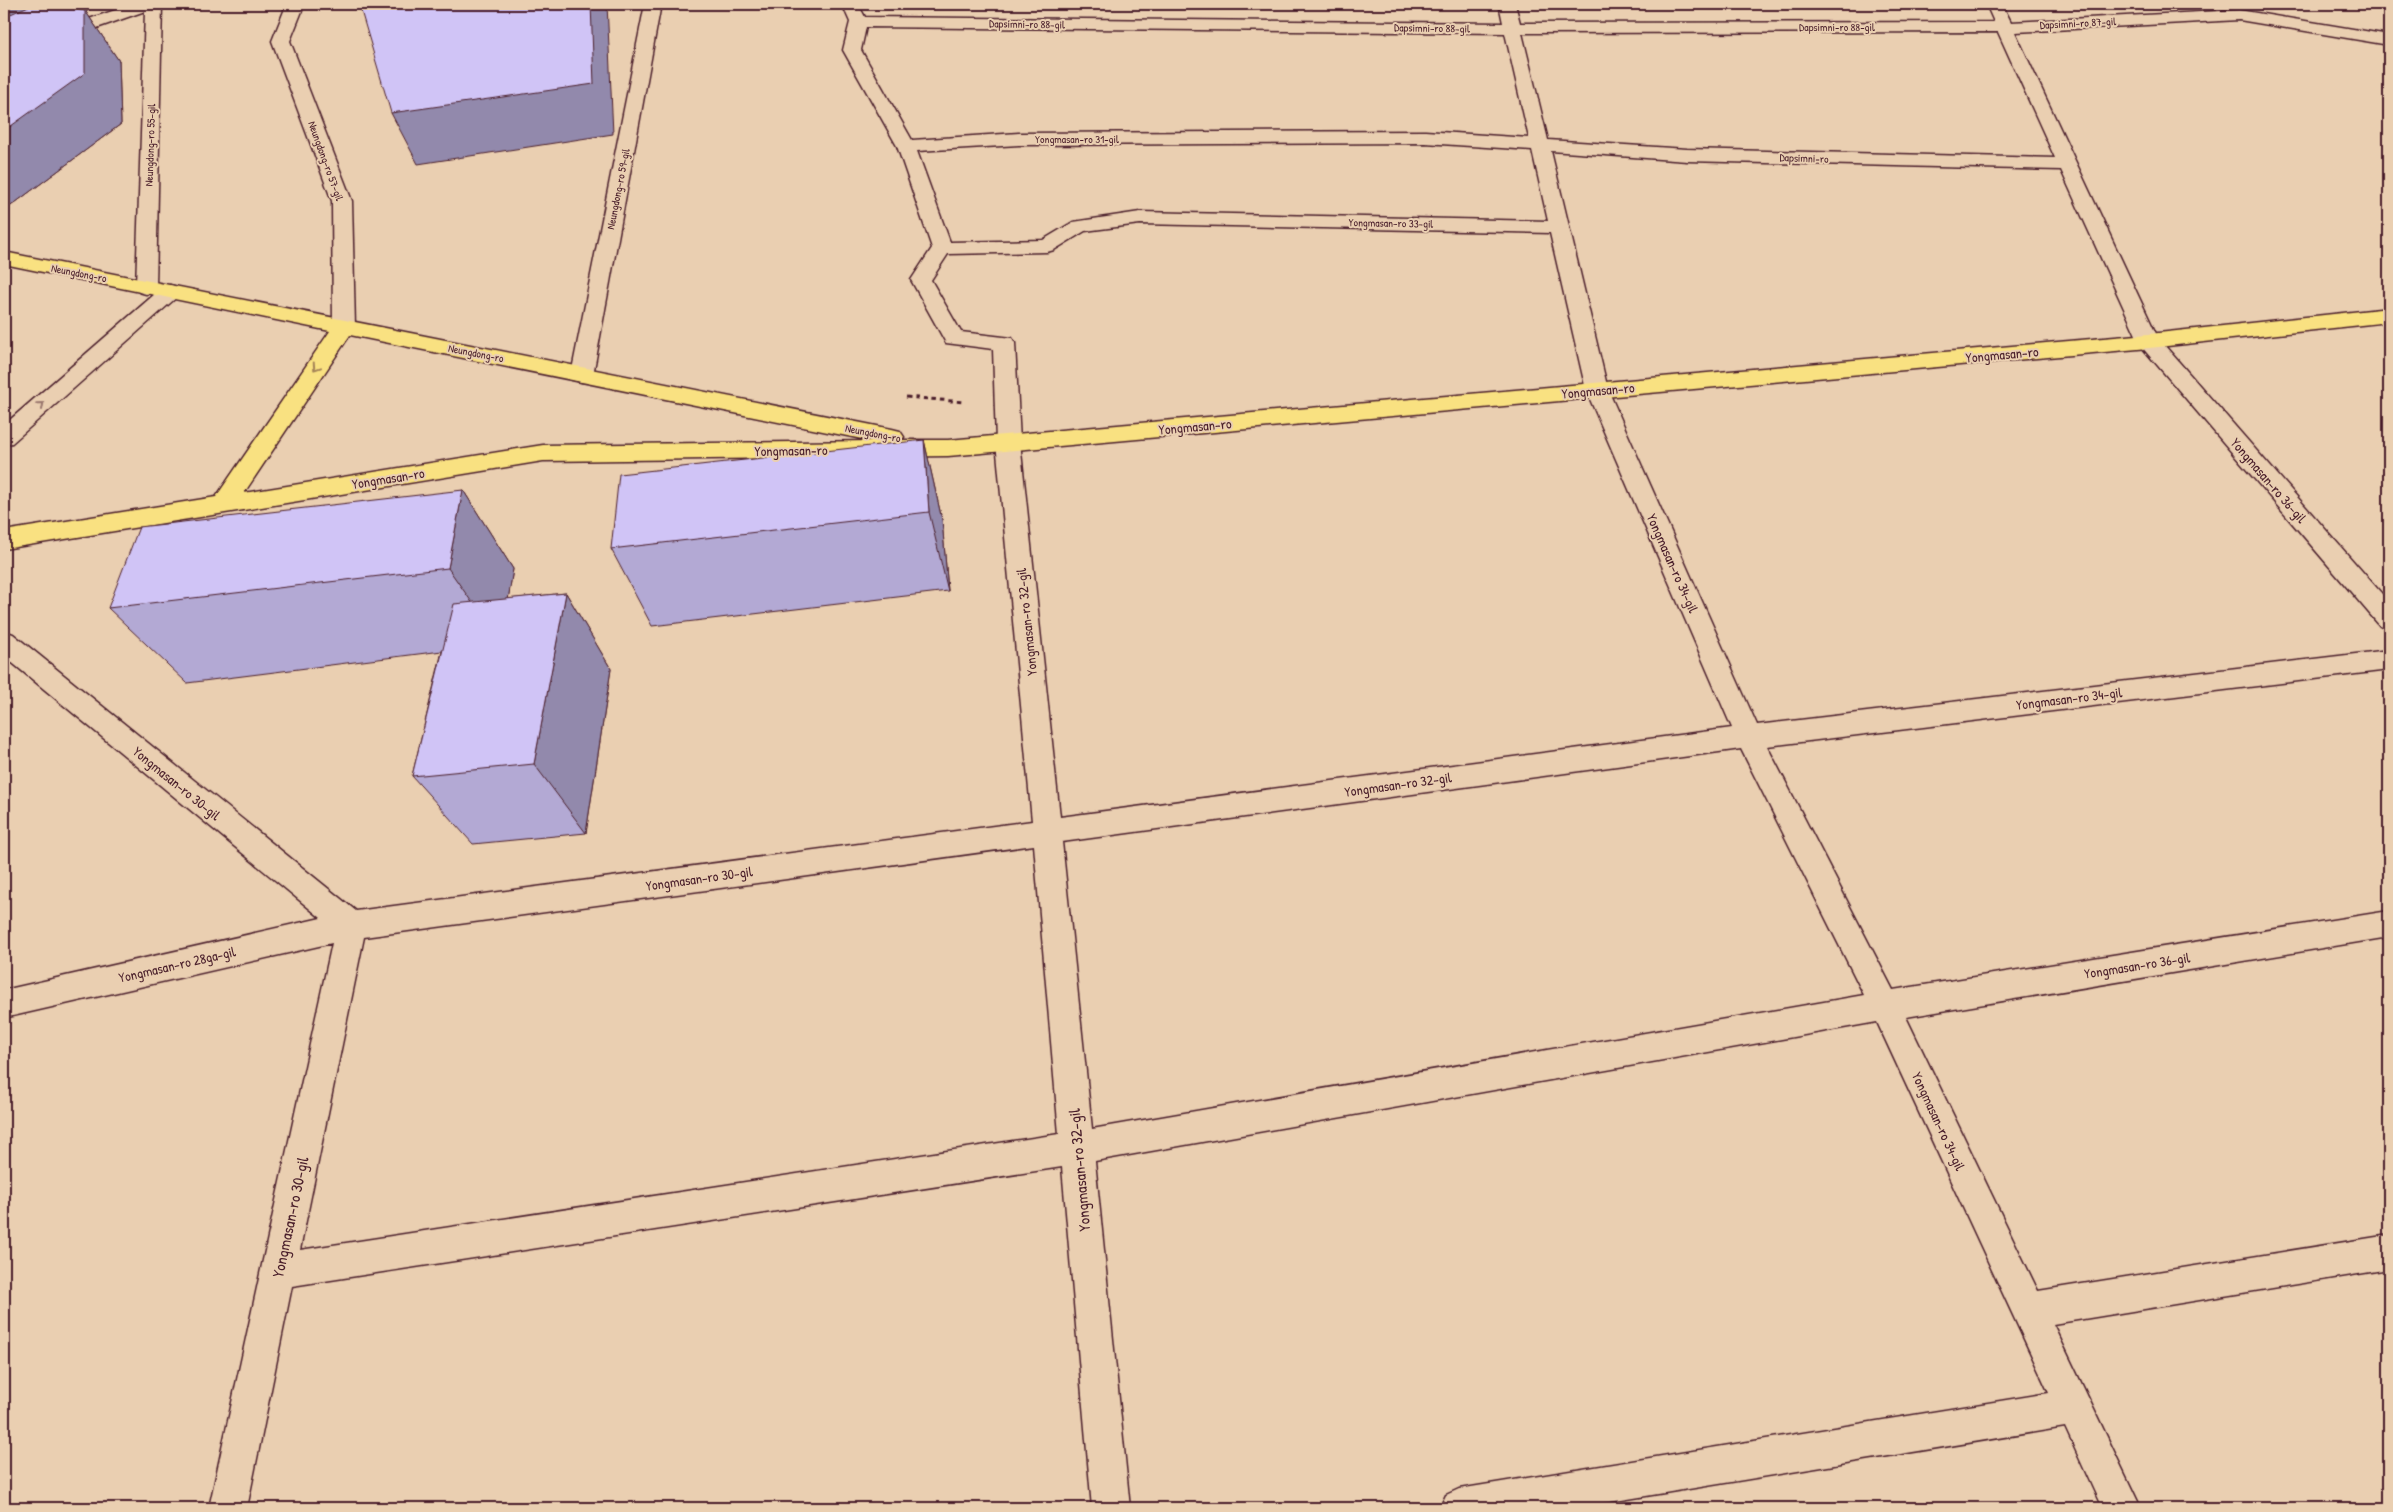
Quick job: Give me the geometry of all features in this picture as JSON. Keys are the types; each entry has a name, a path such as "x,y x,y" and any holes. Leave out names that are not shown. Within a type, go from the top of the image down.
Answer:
{"main road":[{"name":"Neungdong-ro","path":"4,258 948,448"},
{"name":"Yongmasan-ro","path":"4,540 543,453 948,448 2149,341 2389,316"},
{"path":"224,504 344,327"}],"street":[{"path":"4,72 54,37 149,4"},
{"name":"Neungdong-ro 55-gil","path":"146,287 154,4"},
{"name":"Neungdong-ro 57-gil","path":"292,4 294,10 281,41 342,201 344,327"},
{"name":"Neungdong-ro 59-gil","path":"582,375 653,4"},
{"path":"850,4 859,22 852,50 906,146 942,248 921,280 954,338 1004,343 1008,442"},
{"path":"1507,4 1597,390"},
{"path":"1994,4 2149,341"},
{"name":"Dapsimni-ro 87-gil","path":"2005,27 2239,15 2389,40"},
{"name":"Dapsimni-ro 88-gil","path":"859,22 1512,28 2005,27"},
{"name":"Yongmasan-ro 31-gil","path":"906,146 1019,139 1425,137 1540,144"},
{"name":"Dapsimni-ro","path":"1540,144 1687,155 2068,164"},
{"name":"Yongmasan-ro 33-gil","path":"942,248 1047,246 1080,226 1140,218 1559,227"},
{"path":"4,437 170,292"},
{"name":"Yongmasan-ro 36-gil","path":"2149,341 2389,619"},
{"name":"Yongmasan-ro 34-gil","path":"1597,390 1749,737 1885,1006 2122,1508"},
{"name":"Yongmasan-ro 32-gil","path":"1008,442 1048,831 1111,1508"},
{"name":"Yongmasan-ro 30-gil","path":"4,642 351,925 1048,831"},
{"name":"Yongmasan-ro 34-gil","path":"1749,737 2389,660"},
{"name":"Yongmasan-ro 32-gil","path":"1048,831 1749,737"},
{"name":"Yongmasan-ro 36-gil","path":"278,1271 1077,1148 1885,1006 2389,924"},
{"name":"Yongmasan-ro 30-gil","path":"228,1508 351,925"},
{"name":"Yongmasan-ro 28ga-gil","path":"4,1004 351,925"},
{"path":"2028,1310 2389,1252"},
{"path":"1459,1508 2074,1406"}],"building":[{"path":"33,4 50,4 85,11 85,73 4,131 4,17"},
{"path":"359,4 591,4 594,84 391,113"},
{"path":"924,440 929,512 611,549 619,474"},
{"path":"463,490 448,568 108,608 139,527"},
{"path":"566,593 534,764 412,776 454,604"}]}
